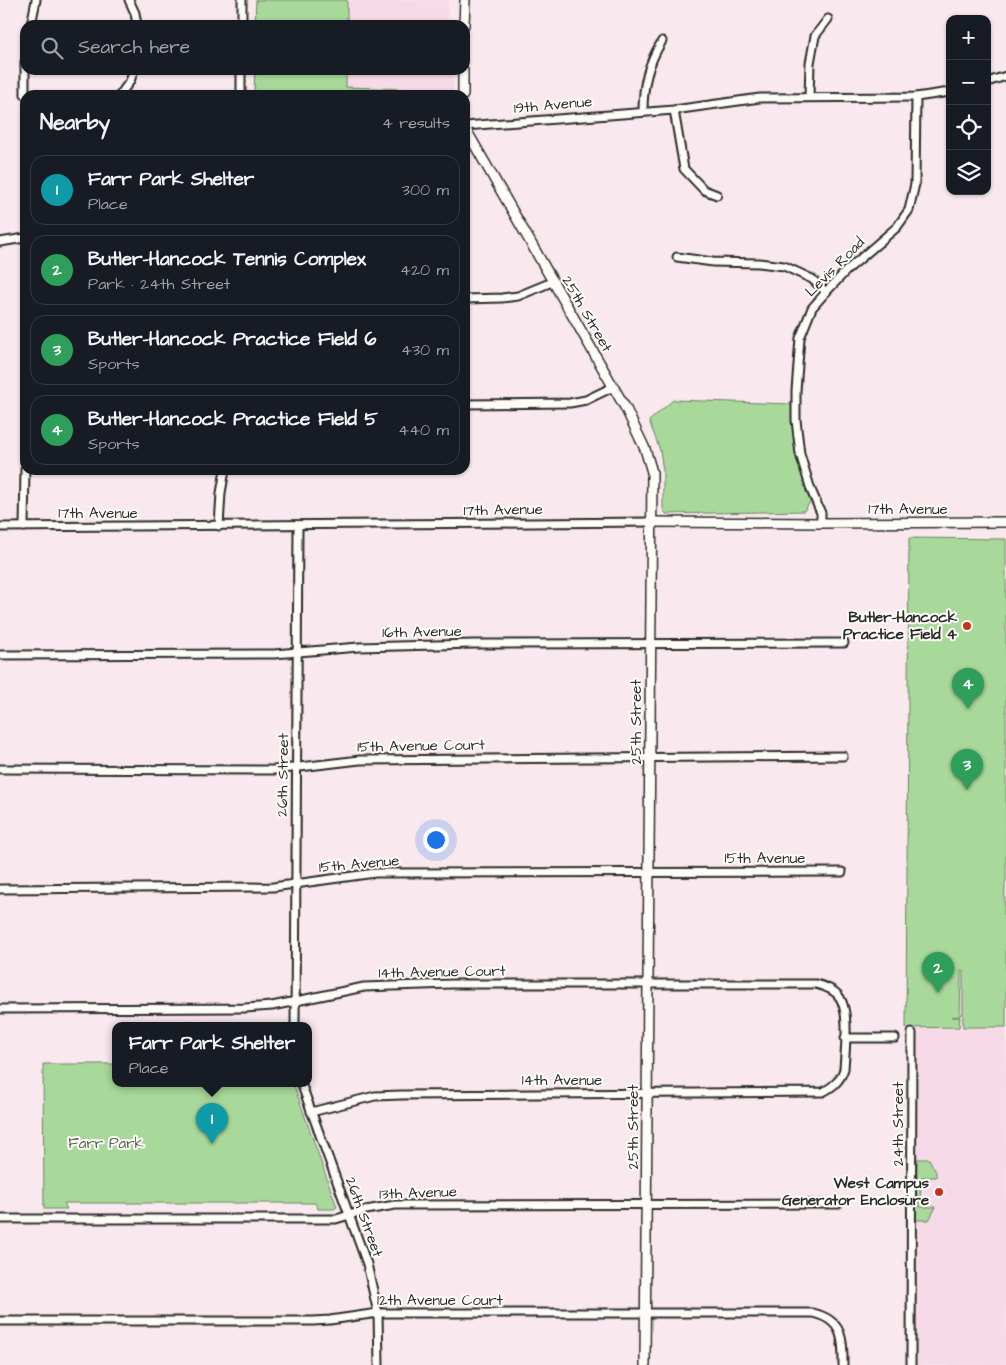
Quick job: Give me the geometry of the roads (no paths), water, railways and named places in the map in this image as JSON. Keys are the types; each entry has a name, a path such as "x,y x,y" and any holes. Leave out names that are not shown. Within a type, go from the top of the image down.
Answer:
{"street":[{"path":"32,20 36,0"},
{"path":"129,0 136,20"},
{"path":"242,0 242,20"},
{"path":"464,20 465,0"},
{"path":"809,97 810,63 815,36 828,19"},
{"path":"643,112 643,92 649,67 652,57 662,41"},
{"path":"25,75 25,90"},
{"path":"124,90 132,75"},
{"path":"241,75 241,90"},
{"path":"463,75 463,90"},
{"path":"991,81 1006,76"},
{"name":"19th Avenue","path":"470,127 674,110 760,98 916,97 946,93"},
{"name":"Levis Road","path":"821,523 821,514 811,490 800,454 796,405 799,349 803,329 812,308 826,292 847,270 897,227 909,210 915,184 916,97"},
{"path":"674,110 684,169 704,190 717,195"},
{"name":"25th Street","path":"470,136 639,435 652,472 645,1365"},
{"path":"0,242 20,239"},
{"path":"677,257 713,262 759,263 784,266 812,279 826,292"},
{"path":"470,299 518,296 552,282"},
{"path":"470,404 570,403 586,400 613,387"},
{"path":"24,527 25,475"},
{"path":"219,526 224,475"},
{"name":"17th Avenue","path":"0,527 652,522 1006,522"},
{"name":"26th Street","path":"295,1022 298,526"},
{"name":"16th Avenue","path":"0,655 274,654 359,647 844,643"},
{"name":"15th Avenue Court","path":"0,769 274,770 297,769 360,760 843,756"},
{"name":"15th Avenue","path":"0,889 273,887 375,873 842,872"},
{"name":"14th Avenue Court","path":"0,1009 246,1008 272,1006 364,987 451,984 816,984 826,987 837,994 845,1008 845,1038"},
{"name":"24th Street","path":"911,1365 912,1033"},
{"path":"845,1038 895,1038"},
{"name":"14th Avenue","path":"311,1112 375,1096 401,1094 823,1092 835,1085 842,1077 845,1038"},
{"name":"26th Street","path":"302,1087 367,1264 378,1313 380,1365"},
{"name":"13th Avenue","path":"0,1219 336,1219 366,1210 395,1205 838,1204"},
{"name":"12th Avenue Court","path":"0,1321 313,1321 378,1313 813,1313 832,1320 840,1332 843,1365"}],"place":[{"name":"Butler-Hancock Practice Field 4","path":"967,626"},
{"name":"Butler-Hancock Practice Field 5","path":"968,709"},
{"name":"Butler-Hancock Practice Field 6","path":"967,790"},
{"name":"Butler-Hancock Tennis Complex","path":"938,993"},
{"name":"Farr Park Shelter","path":"212,1144"},
{"name":"West Campus Generator Enclosure","path":"939,1192"}],"park label":[{"name":"Farr Park","path":"106,1143"}]}
